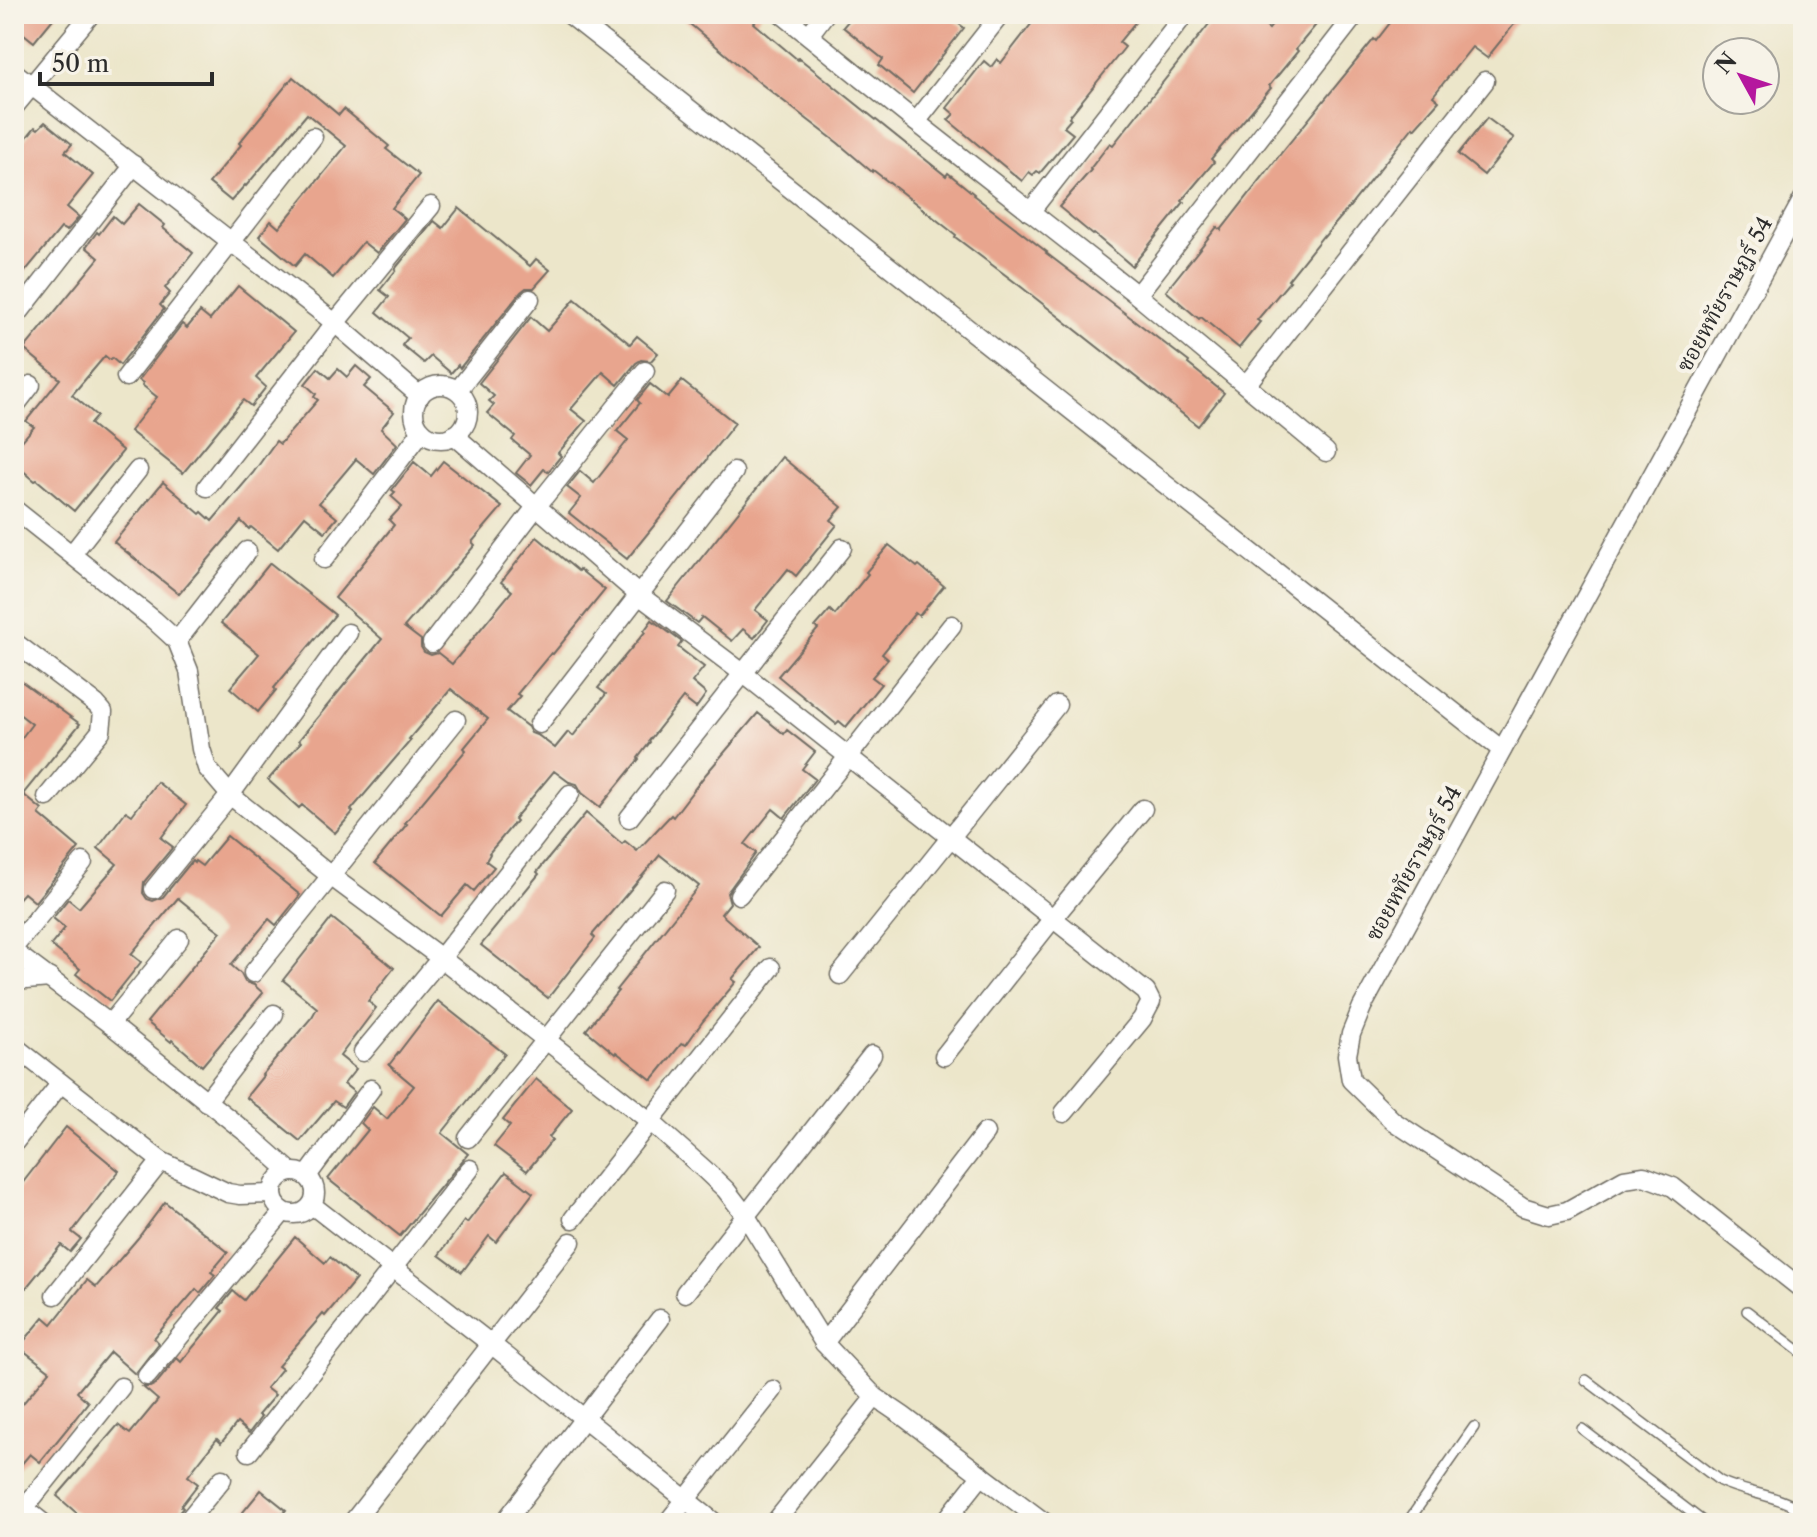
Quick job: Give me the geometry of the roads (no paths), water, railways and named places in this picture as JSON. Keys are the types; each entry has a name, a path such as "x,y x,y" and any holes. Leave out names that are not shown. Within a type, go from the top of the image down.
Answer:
{"street":[{"path":"14,107 91,14"},
{"path":"569,14 1502,750"},
{"path":"782,14 1137,295 1326,452"},
{"path":"809,35 825,14"},
{"path":"916,122 1001,14"},
{"path":"1030,212 1185,14"},
{"path":"1137,295 1356,14"},
{"path":"14,72 335,323 420,396"},
{"path":"1246,385 1485,81"},
{"path":"126,377 313,137"},
{"path":"17,315 134,165"},
{"name":"ซอยหทัยราษฎร์ 54","path":"1803,199 1362,1007 1351,1034 1347,1055 1351,1080 1393,1121 1523,1207 1549,1215 1567,1211 1624,1179 1644,1176 1673,1187 1803,1290"},
{"path":"207,487 431,206"},
{"path":"458,390 530,299"},
{"path":"432,643 645,371"},
{"path":"14,407 31,385"},
{"path":"433,386 450,386 458,390 467,402 468,417 460,431 441,439 422,431 414,414 420,396 433,386"},
{"path":"324,559 422,431"},
{"path":"454,435 639,595 744,674 1146,992 1151,1002 1142,1019 1064,1113"},
{"path":"72,554 138,470"},
{"path":"539,724 734,472"},
{"path":"14,509 177,641 189,671 201,749 207,768 230,795 651,1122 726,1190 746,1216 824,1343 875,1397 1045,1523"},
{"path":"629,818 842,548"},
{"path":"177,641 247,551"},
{"path":"739,895 952,625"},
{"path":"154,889 230,795 348,633"},
{"path":"14,642 103,712 101,731 47,797"},
{"path":"840,975 1057,705"},
{"path":"253,973 456,720"},
{"path":"363,1052 570,794"},
{"path":"944,1056 1143,809"},
{"path":"83,862 14,950 299,1174 315,1189 312,1205 306,1211 291,1215 283,1212 275,1204 272,1194 277,1179 299,1174 371,1089"},
{"path":"468,1138 665,890"},
{"path":"110,1024 179,939"},
{"path":"573,1219 771,968"},
{"path":"14,981 50,978"},
{"path":"206,1102 274,1014"},
{"path":"14,1046 161,1161 228,1193 272,1194"},
{"path":"685,1293 872,1055"},
{"path":"14,1143 61,1083"},
{"path":"824,1343 985,1133"},
{"path":"55,1295 161,1161"},
{"path":"249,1452 470,1169"},
{"path":"312,1205 715,1523"},
{"path":"147,1376 283,1212"},
{"path":"352,1523 571,1242"},
{"path":"504,1523 660,1319"},
{"path":"43,1523 17,1510 121,1387"},
{"path":"667,1523 773,1390"},
{"path":"776,1521 875,1397"},
{"path":"944,1523 982,1475"},
{"path":"186,1523 222,1479"}],"lane":[{"path":"1747,1311 1803,1354"},
{"path":"1586,1380 1720,1481 1736,1489 1765,1495 1803,1512"},
{"path":"1407,1523 1474,1427"},
{"path":"1582,1429 1705,1523"}]}
